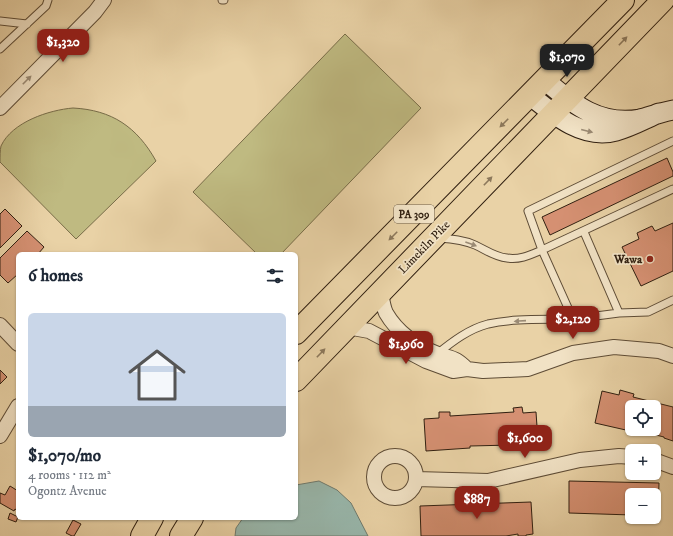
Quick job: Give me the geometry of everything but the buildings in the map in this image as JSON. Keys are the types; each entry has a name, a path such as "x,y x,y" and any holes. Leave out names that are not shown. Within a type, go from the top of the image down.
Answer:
{"highway":[{"name":"PA 309","path":"298,331 623,0"},
{"name":"PA 309","path":"560,107 664,0"},
{"name":"Limekiln Pike","path":"298,378 560,107"},
{"path":"142,536 151,520"},
{"path":"181,536 191,520"}],"street":[{"path":"0,108 95,12 104,0"},
{"path":"538,88 560,107 611,120 640,118 666,111"},
{"path":"381,292 385,312 401,332 417,344 437,354 458,360 467,369"},
{"path":"0,325 16,342"},
{"path":"346,327 369,331 426,361 453,371 467,369 483,372 528,369 574,353 614,347 659,350 673,356"},
{"path":"0,436 16,409"},
{"path":"416,480 428,478 450,481 488,481 580,460 625,456"},
{"path":"661,463 673,468"}],"lane":[{"path":"0,49 46,6 48,0"},
{"path":"0,21 27,24"},
{"path":"572,319 542,250 528,211 673,141"},
{"path":"433,238 462,240 496,256 506,258 525,258 584,232 673,189"},
{"path":"584,232 619,313"},
{"path":"437,354 456,339 488,324 572,319 619,313 648,312 673,300"}],"shaded area":[{"path":"345,34 421,108 283,252 255,252 193,192"},
{"path":"73,108 100,112 122,122 132,130 149,149 156,161 76,239 0,162 1,146 6,138 22,124 53,111"}],"water":[{"path":"319,481 337,490 351,503 368,536 235,536 236,528 242,520 298,520 298,485"}],"place":[{"name":"Wawa","path":"650,259"}]}
